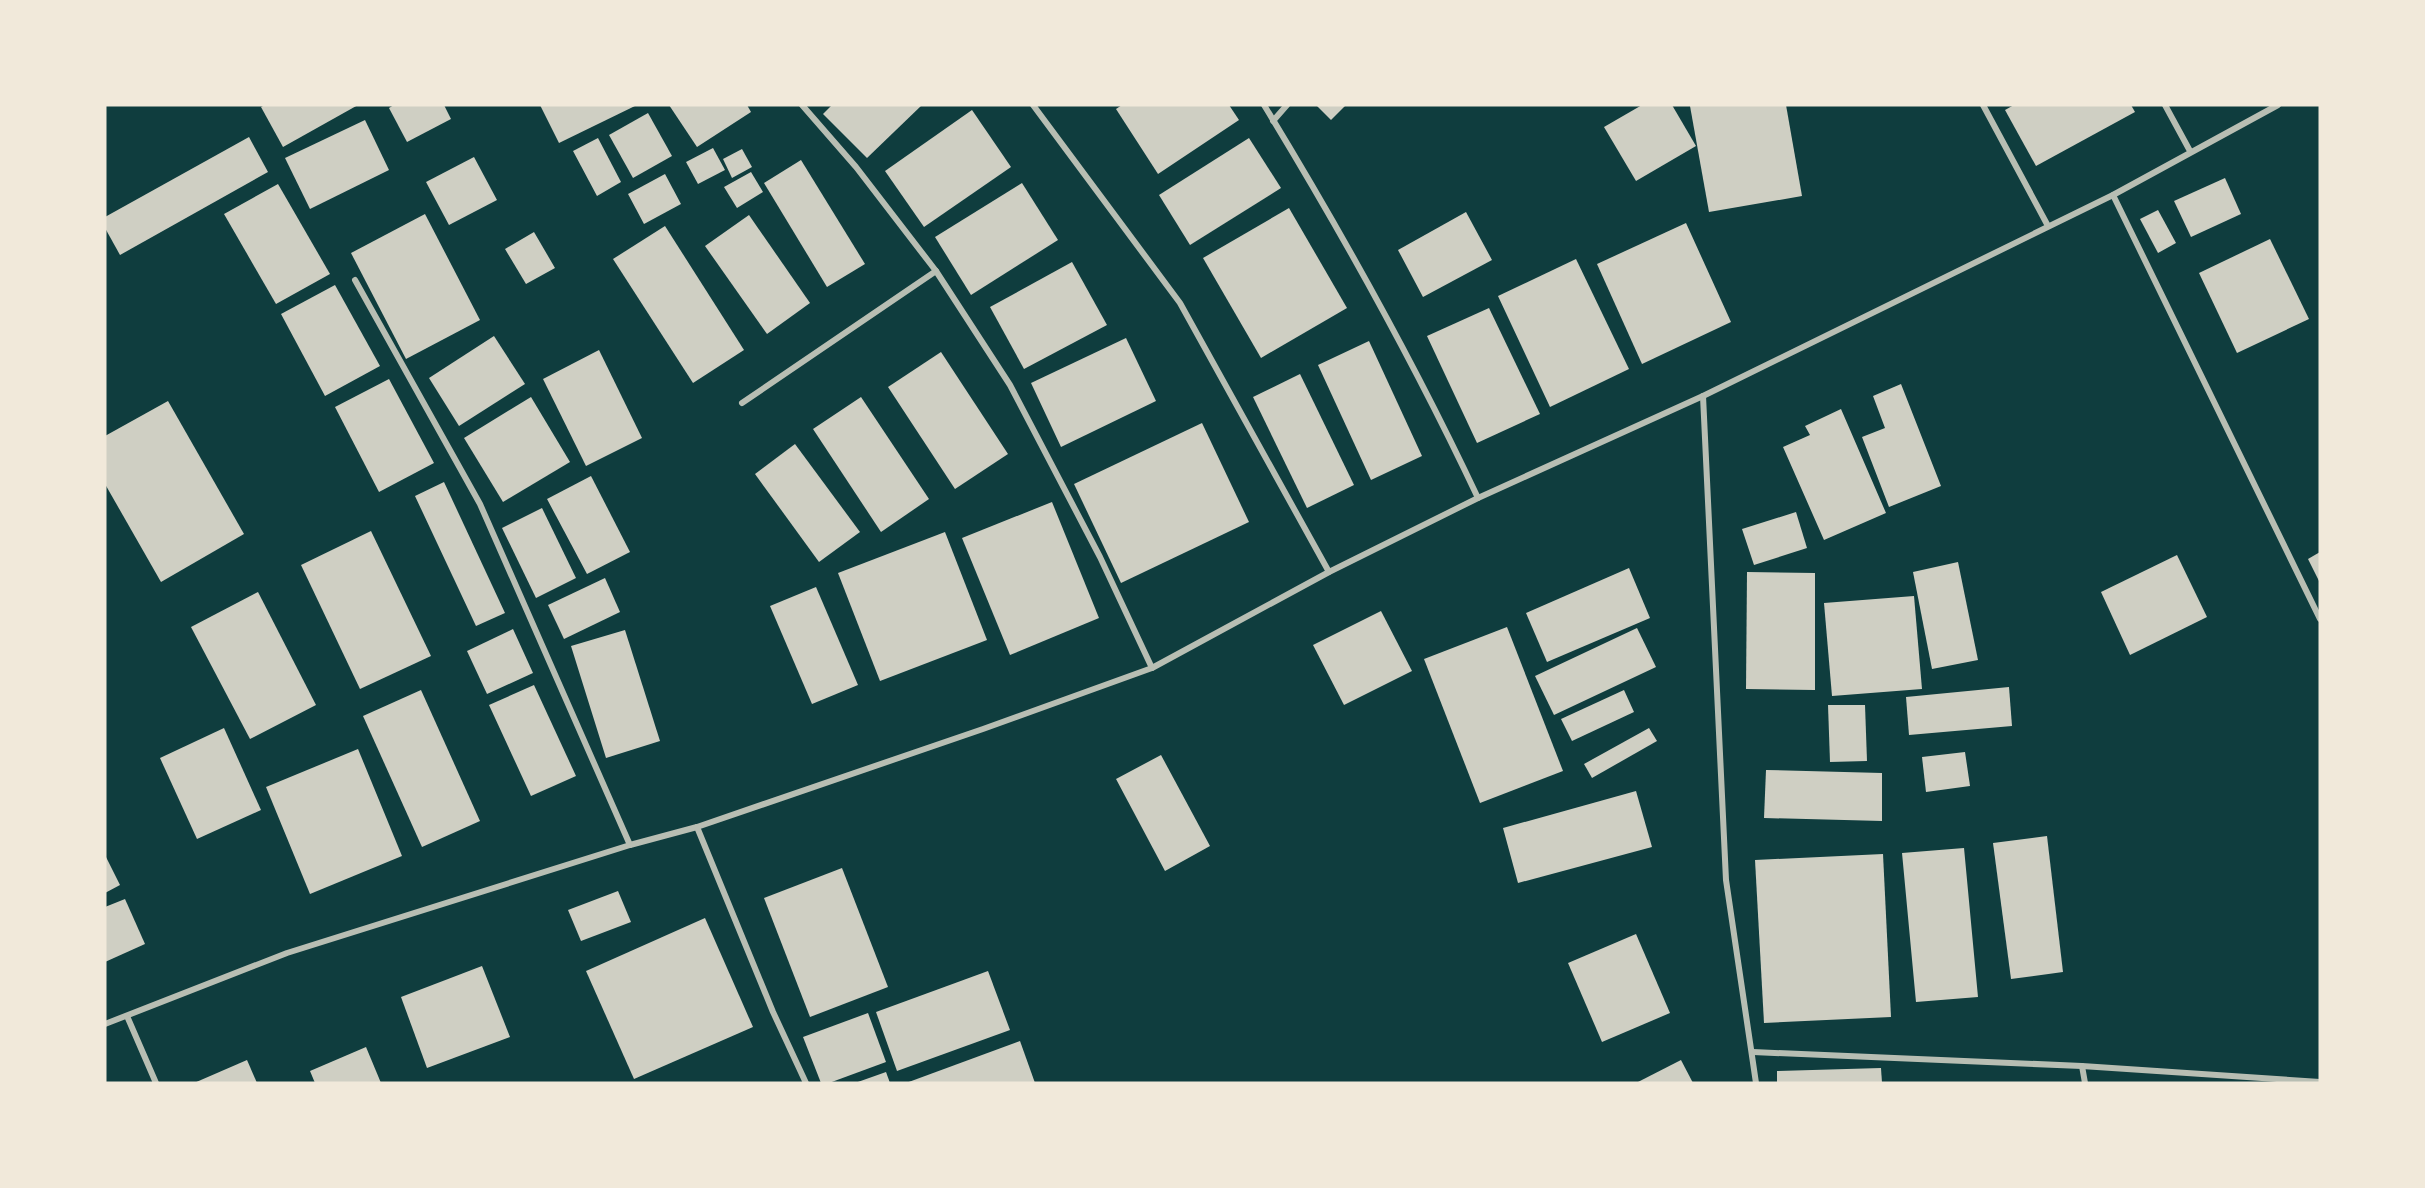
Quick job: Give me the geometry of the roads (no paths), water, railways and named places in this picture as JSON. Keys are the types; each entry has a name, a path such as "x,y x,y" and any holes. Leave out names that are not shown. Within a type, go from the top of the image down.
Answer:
{"street":[{"path":"802,105 856,166 936,271 1010,385 1100,557 1152,668"},
{"path":"1033,105 1180,303 1329,572"},
{"path":"1264,105 1364,273 1435,407 1478,498"},
{"path":"1274,121 1287,105"},
{"path":"1983,105 2048,226"},
{"path":"2165,105 2190,151"},
{"path":"105,1024 287,953 630,845 697,827 972,733 1152,668 1329,572 1478,498 1703,396 2114,195 2190,151 2278,105"},
{"path":"2114,195 2320,619"},
{"path":"742,403 936,271"},
{"path":"355,280 480,504 630,845"},
{"path":"1703,396 1726,880 1756,1083"},
{"path":"697,827 773,1011 806,1083"},
{"path":"127,1016 156,1083"},
{"path":"1753,1052 2082,1065 2320,1082"},
{"path":"2082,1065 2085,1083"}]}
